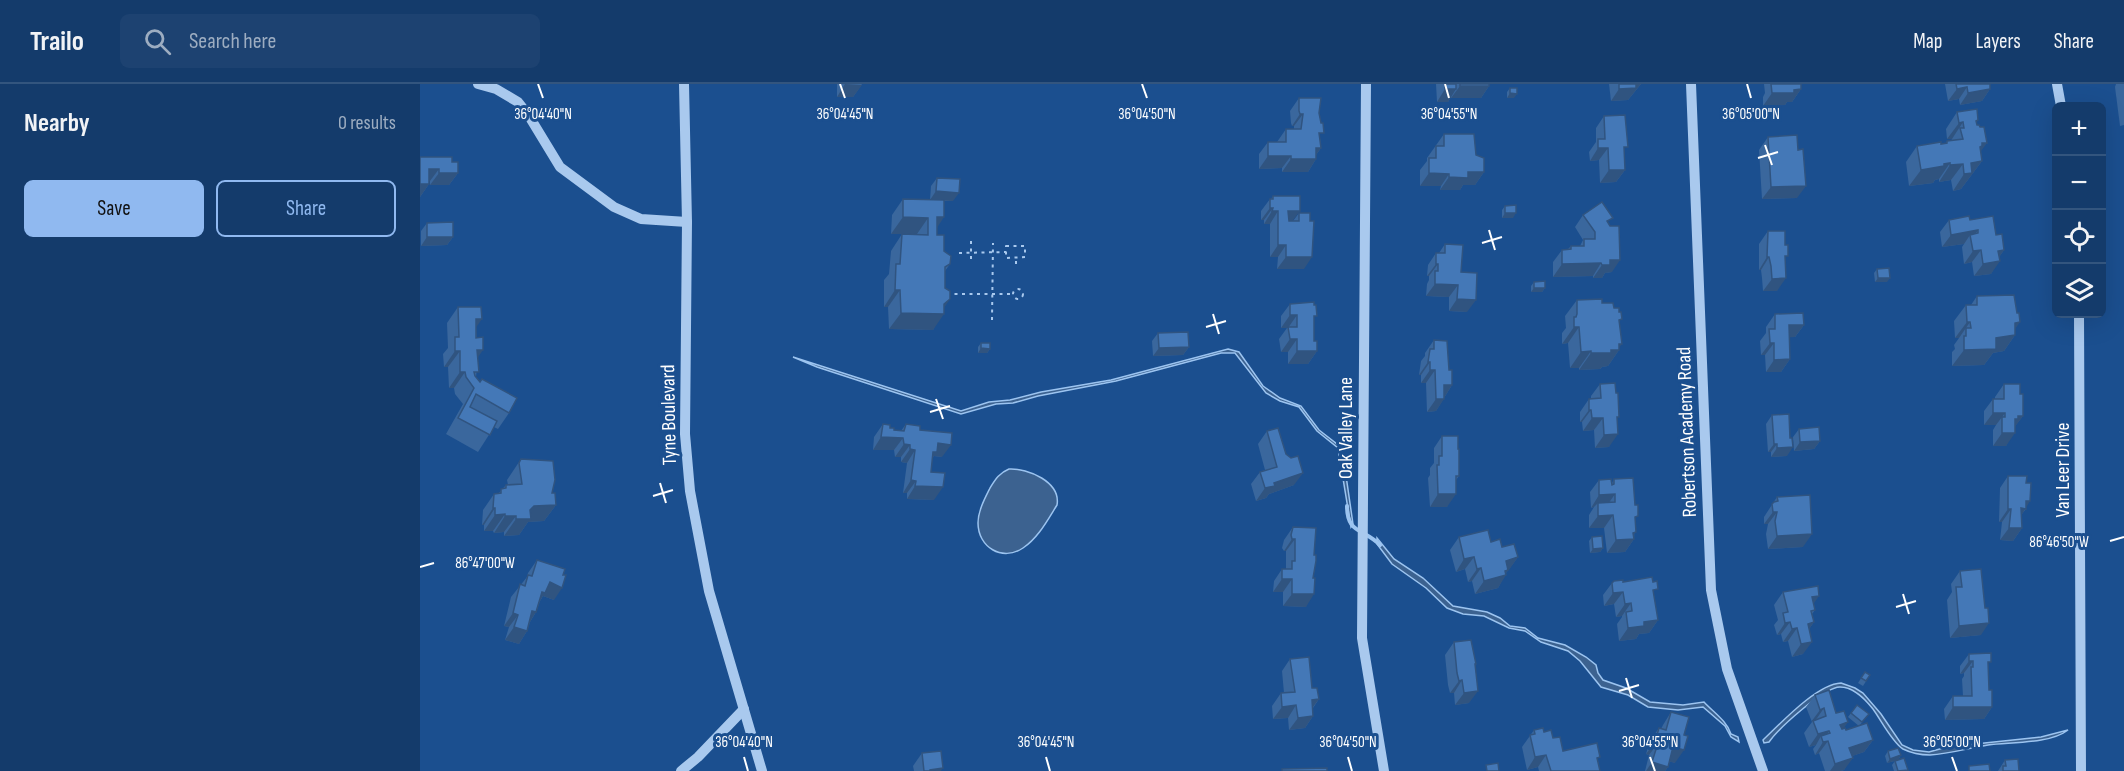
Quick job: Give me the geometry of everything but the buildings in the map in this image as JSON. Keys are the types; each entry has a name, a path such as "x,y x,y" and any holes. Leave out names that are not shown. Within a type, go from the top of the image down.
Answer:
{"street":[{"path":"478,84 496,89 518,102 560,167 614,207 641,219 687,222"},
{"name":"Tyne Boulevard","path":"684,84 687,222 684,391 690,491 709,591 762,771"},
{"name":"Oak Valley Lane","path":"1366,84 1362,638 1384,771"},
{"name":"Robertson Academy Road","path":"1691,84 1711,590 1727,669 1762,771"},
{"path":"2057,84 2060,102"},
{"name":"Van Leer Drive","path":"2079,318 2081,771"},
{"path":"681,771 706,749 744,709"}],"path":[{"path":"971,241 971,263"},
{"path":"1016,241 1016,246"},
{"path":"992,320 993,243"},
{"path":"1006,246 1016,246 1024,246 1025,257 1006,258 1006,246"},
{"path":"959,252 1006,252"},
{"path":"1016,257 1016,264"},
{"path":"947,294 1013,294"}],"water":[{"path":"1228,349 1239,352 1263,386 1280,398 1301,406 1319,430 1342,448 1353,524 1351,527 1338,448 1317,431 1299,407 1280,401 1266,393 1235,353 1221,353 1116,381 1013,403 996,404 961,414 793,357 961,411 989,402 1111,380"},
{"path":"1009,469 1034,474 1049,483 1057,497 1057,505 1042,529 1023,548 1015,552 1000,553 993,550 982,539 978,518 990,488 1000,475"},
{"path":"1377,538 1394,559 1423,578 1453,606 1487,612 1510,626 1525,628 1538,638 1565,645 1596,665 1603,680 1626,688 1650,702 1683,705 1704,702 1723,721 1731,734 1738,737 1739,742 1731,737 1725,726 1703,707 1678,710 1648,707 1628,695 1601,687 1580,661 1568,651 1541,642 1525,631 1509,628 1484,616 1463,614 1447,608 1426,588 1392,564 1377,544"},
{"path":"1841,683 1863,693 1881,714 1902,745 1913,750 1929,752 1947,747 2041,737 2068,730 2051,738 2030,742 1988,745 1937,754 1916,754 1899,746 1863,698 1850,689 1840,687 1813,701 1792,718 1769,742 1764,743 1763,740 1811,697 1831,685"}],"waterway":[{"path":"1347,506 1353,526 1380,545"}]}
